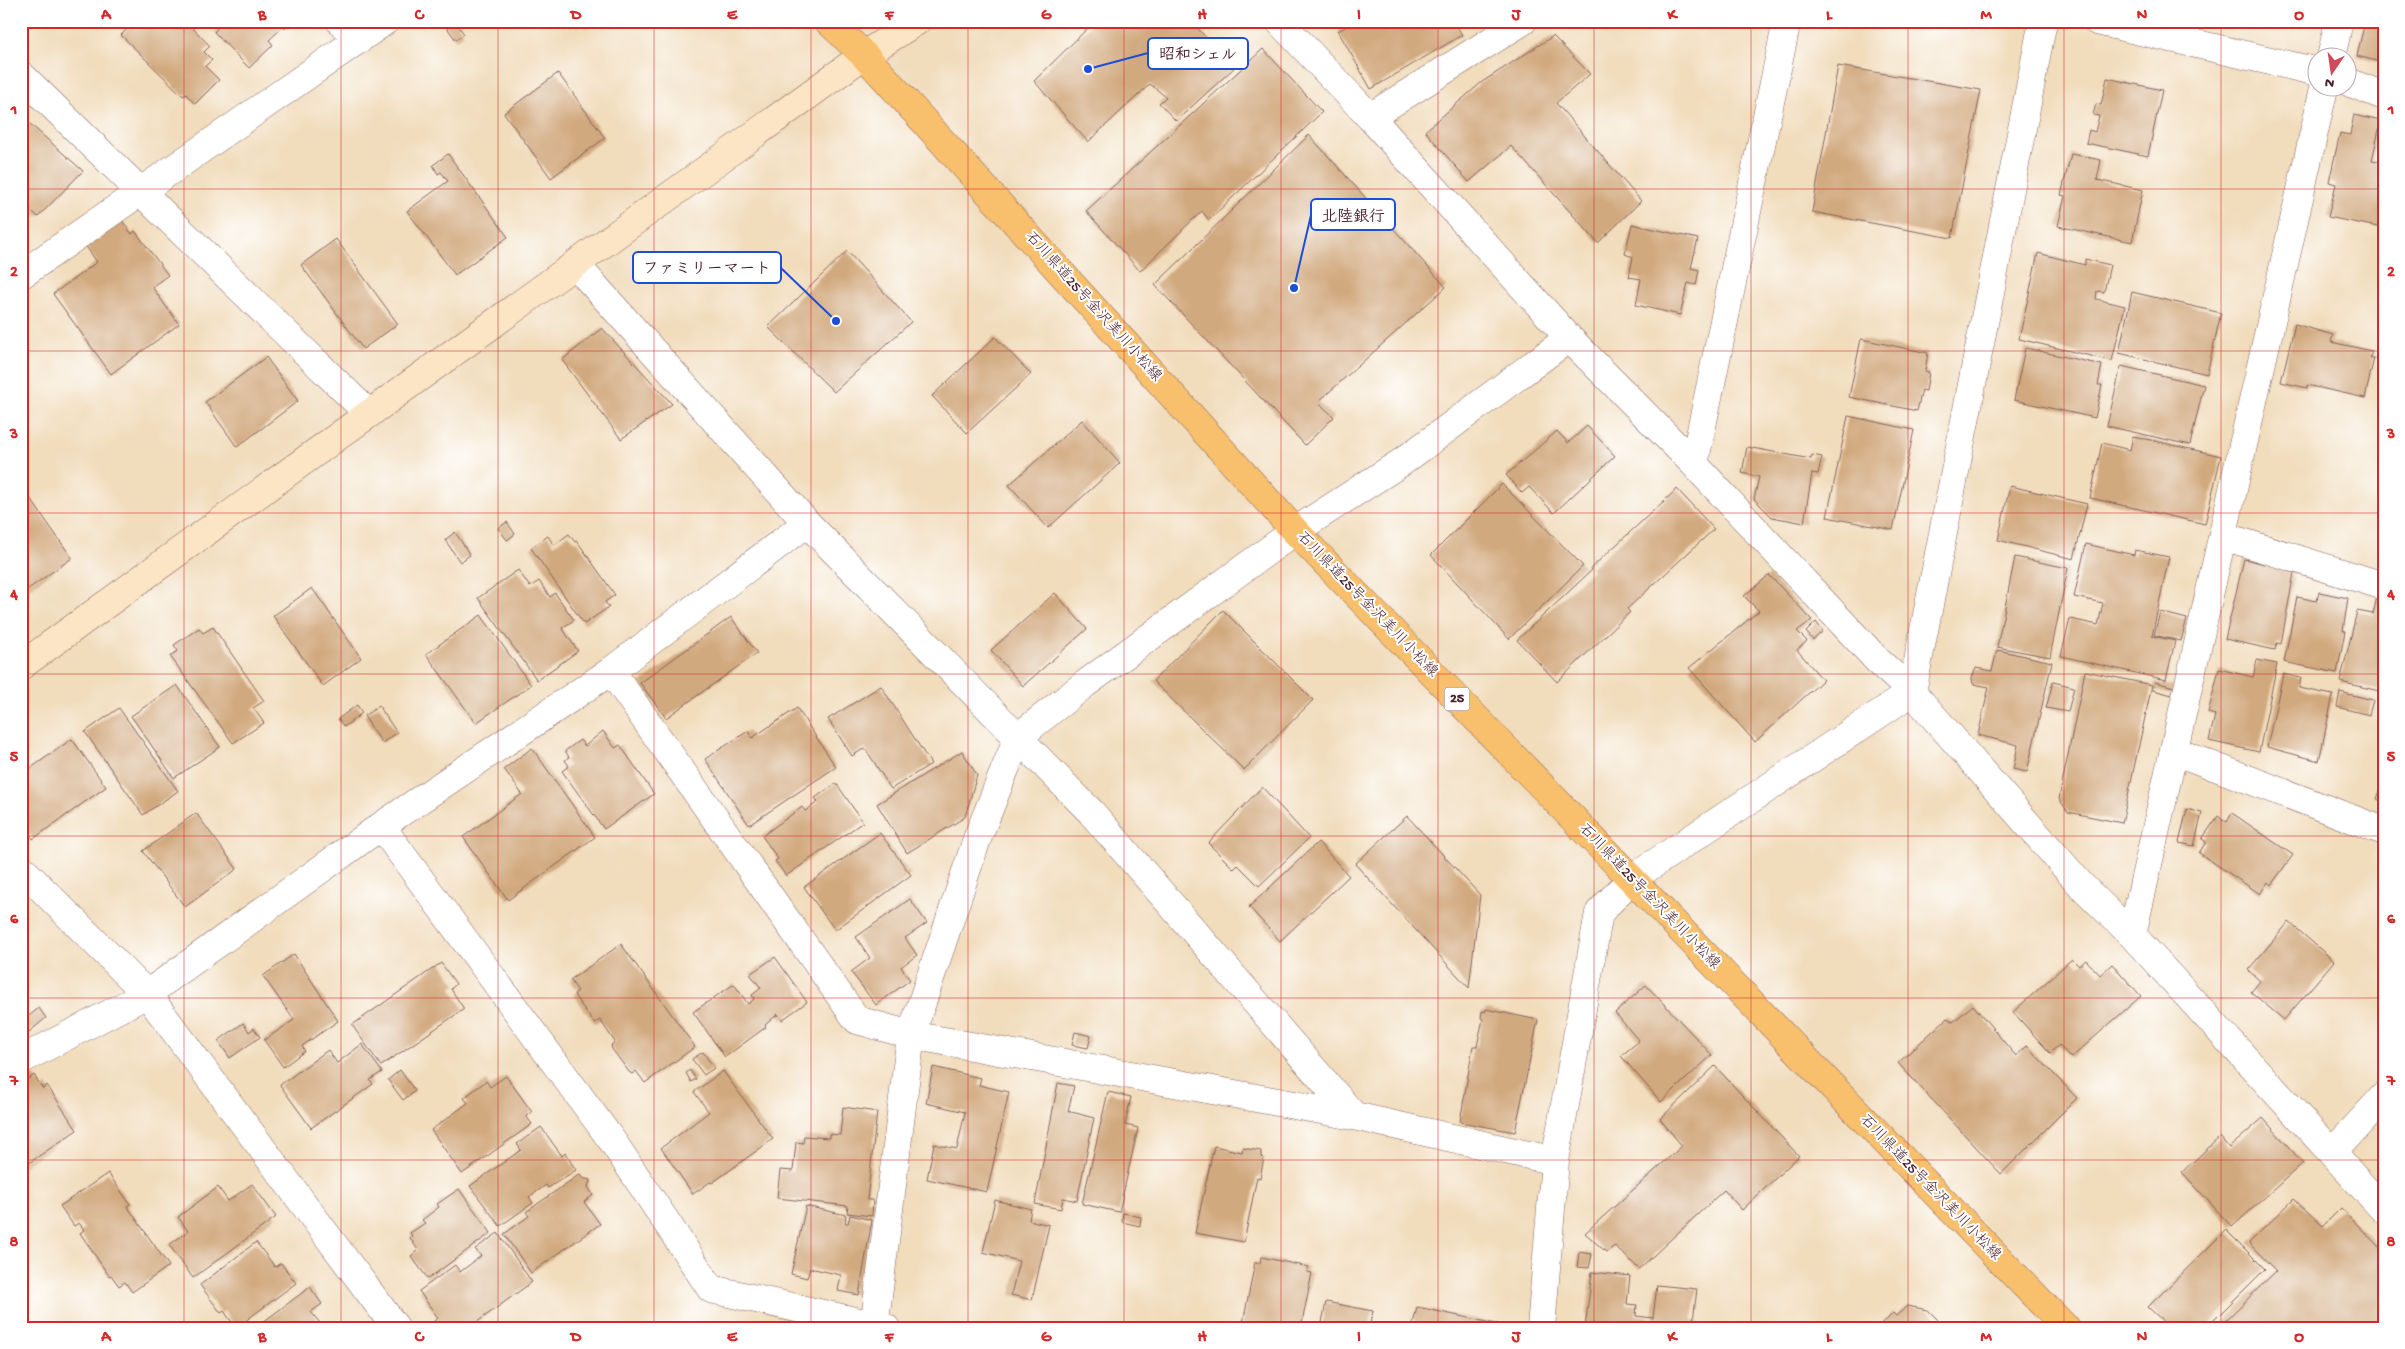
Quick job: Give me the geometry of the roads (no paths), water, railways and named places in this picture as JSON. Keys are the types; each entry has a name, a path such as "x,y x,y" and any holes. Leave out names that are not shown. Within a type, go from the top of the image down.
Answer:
{"main road":[{"name":"石川県道25号金沢美川小松線","path":"828,21 864,55 1296,531 2066,1328"}],"street":[{"path":"21,275 140,192 350,30 385,21"},
{"path":"21,666 864,55 917,21"},
{"path":"1279,21 1370,117 1569,338 1694,464 1878,661 1912,692 2081,885 2132,935 2333,1152 2384,1210"},
{"path":"1370,117 1523,21"},
{"path":"1694,464 1787,21"},
{"path":"1541,1328 1555,1161 1598,912 1631,879 1912,692 2043,21"},
{"path":"2097,21 2308,70"},
{"path":"2333,48 2339,21"},
{"path":"21,75 369,414"},
{"path":"2358,86 2384,96"},
{"path":"2132,935 2322,98"},
{"path":"575,264 807,523 1091,812 1354,1116"},
{"path":"381,826 613,1142 712,1289 878,1327 911,1035 977,839 1018,737 1085,684 1296,531 1402,462 1569,338"},
{"path":"21,1060 147,994 381,826 612,671 807,523"},
{"path":"2223,536 2384,586"},
{"path":"612,671 857,1020 911,1035 1354,1116 1555,1161"},
{"path":"2174,751 2384,831"},
{"path":"21,868 147,994 396,1328"},
{"path":"2333,1152 2384,1096"}],"place":[{"name":"昭和シェル","path":"1088,69"},
{"name":"北陸銀行","path":"1294,288"},
{"name":"ファミリーマート","path":"836,321"}]}
